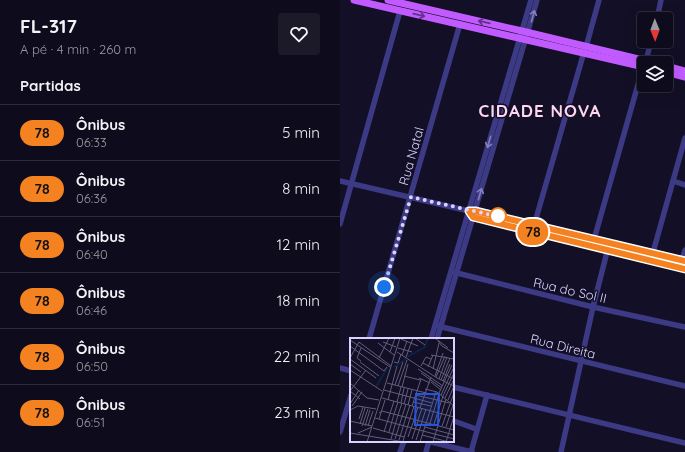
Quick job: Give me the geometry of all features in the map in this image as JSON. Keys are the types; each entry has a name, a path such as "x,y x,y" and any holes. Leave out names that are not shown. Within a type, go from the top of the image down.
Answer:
{"main road":[{"path":"354,0 460,24 524,35"},
{"path":"388,0 637,63"},
{"path":"673,68 685,71"},
{"path":"673,74 685,77"}],"street":[{"path":"524,35 531,0"},
{"path":"436,338 438,326 515,62 537,0"},
{"path":"532,232 599,0"},
{"path":"658,12 662,0"},
{"path":"340,224 400,11"},
{"name":"Rua Natal","path":"369,338 460,24"},
{"path":"592,246 637,90"},
{"path":"651,260 685,138"},
{"path":"340,180 684,261"},
{"path":"673,181 685,185"},
{"path":"454,273 473,217 472,211"},
{"path":"473,217 683,268 685,250"},
{"path":"561,452 593,307 609,243"},
{"name":"Rua do Sol II","path":"454,273 593,307 685,327"},
{"path":"432,338 438,326"},
{"name":"Rua Direita","path":"438,326 685,386"},
{"path":"340,368 350,371"},
{"path":"454,387 568,416 685,443"},
{"path":"432,442 469,452 486,395"},
{"path":"340,432 350,398"},
{"path":"454,421 476,429"},
{"path":"400,452 404,442"},
{"path":"426,452 428,442"}],"bus line":[{"name":"78","path":"685,261 475,211 469,211 473,217 685,269"}],"district":[{"name":"CIDADE NOVA","path":"540,110"}],"route":[{"path":"384,287 411,197 505,218 498,216"}]}
